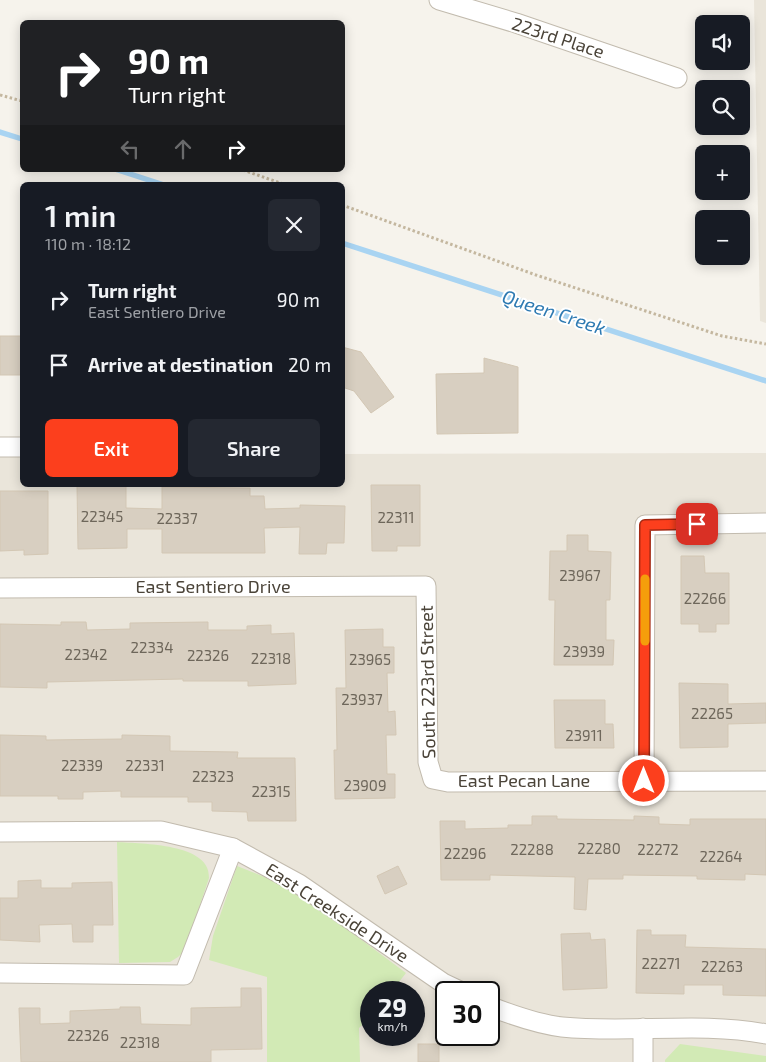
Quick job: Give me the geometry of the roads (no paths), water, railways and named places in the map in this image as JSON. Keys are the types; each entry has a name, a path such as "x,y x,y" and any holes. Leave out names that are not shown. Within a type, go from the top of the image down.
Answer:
{"street":[{"name":"223rd Place","path":"439,0 677,78"},
{"path":"0,447 20,447"},
{"path":"644,781 645,525 766,523"},
{"name":"East Sentiero Drive","path":"0,588 426,586"},
{"name":"South 223rd Street","path":"426,586 428,762 433,778"},
{"name":"East Pecan Lane","path":"433,778 448,782 766,781"},
{"name":"East Creekside Drive","path":"0,832 161,831 233,848 299,884 440,981"},
{"path":"0,973 184,975 233,848"},
{"path":"500,1010 521,1018 562,1027 693,1028 766,1034"},
{"path":"643,1028 644,1062"}],"waterway":[{"name":"Queen Creek","path":"0,132 20,138"},
{"name":"Queen Creek","path":"124,172 155,182"},
{"name":"Queen Creek","path":"345,244 766,381"}]}
